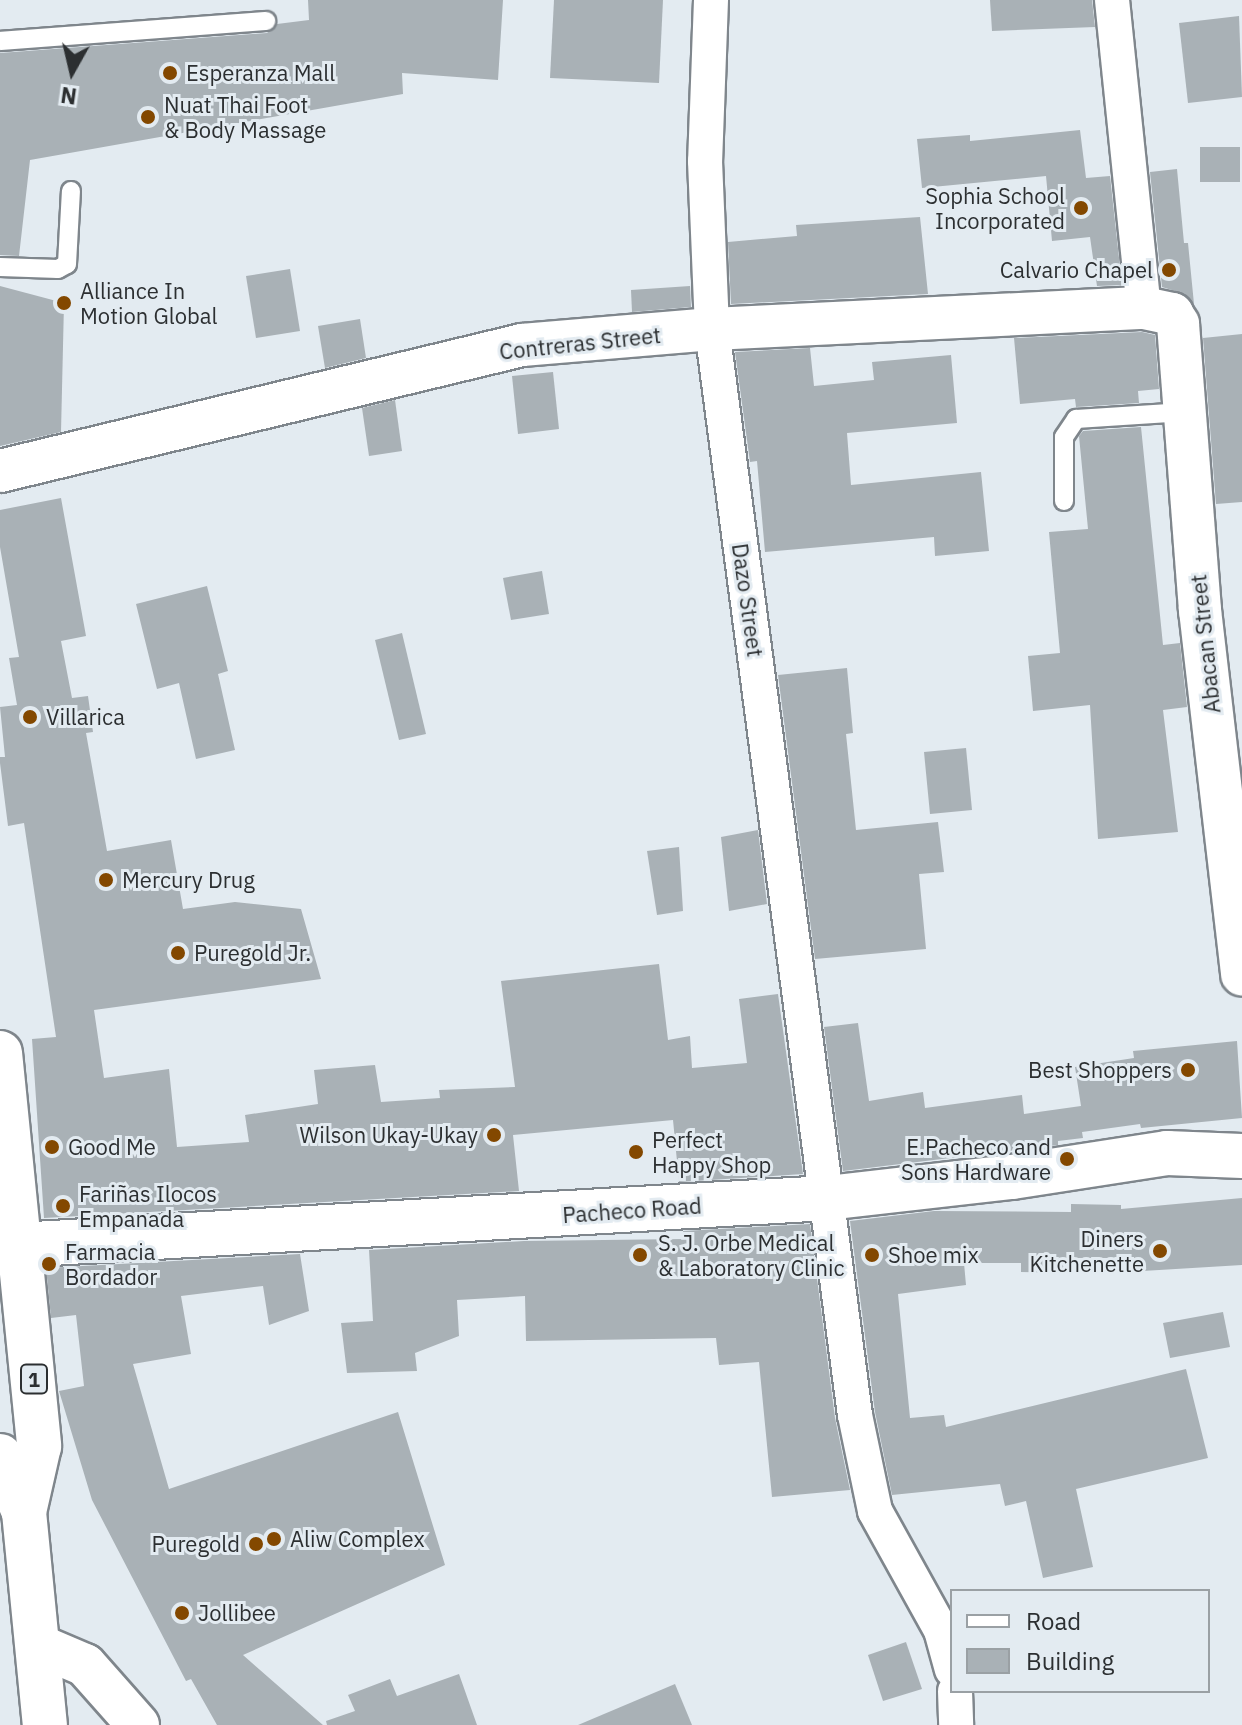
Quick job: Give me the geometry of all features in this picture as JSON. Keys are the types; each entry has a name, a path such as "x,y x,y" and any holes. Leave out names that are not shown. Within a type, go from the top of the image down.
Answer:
{"main road":[{"name":"1","path":"0,1053 10,1246 39,1446 24,1512"},
{"name":"Pacheco Road","path":"10,1246 827,1198 1012,1177 1167,1153 1242,1156"},
{"name":"1","path":"0,1456 24,1512 45,1725"}],"street":[{"name":"Dazo Street","path":"711,0 705,161 712,329 855,1415 875,1511 941,1630 950,1663"},
{"name":"Abacan Street","path":"1112,0 1138,223 1158,311 1178,324 1200,610 1242,975"},
{"name":"Contreras Street","path":"0,471 522,345 712,329 1158,311"},
{"path":"38,1645 85,1665 138,1725"},
{"path":"955,1693 956,1725"}],"lane":[{"path":"0,41 266,21"},
{"path":"0,267 58,269 67,264 71,191"},
{"path":"1064,501 1064,437 1076,419 1185,412"}],"building":[{"path":"308,0 503,0 498,80 402,73 403,94 30,160 19,256 0,255 0,53 267,33 277,24 309,20"},
{"path":"554,0 663,0 659,83 550,78"},
{"path":"990,0 1092,0 1095,27 992,31"},
{"path":"1239,16 1242,97 1188,103 1179,23"},
{"path":"1080,130 1086,178 1110,176 1122,285 1097,286 1090,237 1052,241 1046,176 922,188 917,139 970,135 970,141"},
{"path":"1200,147 1240,147 1240,182 1200,182"},
{"path":"1177,169 1194,304 1185,294 1162,287 1150,172"},
{"path":"920,217 928,294 731,304 728,242 797,236 796,225"},
{"path":"290,269 300,331 256,338 246,276"},
{"path":"0,286 64,303 61,432 0,446"},
{"path":"690,286 691,307 632,312 631,290"},
{"path":"360,319 366,358 325,368 318,326"},
{"path":"1142,332 1155,335 1159,389 1138,391 1139,403 1076,407 1075,399 1020,404 1014,338"},
{"path":"1242,334 1242,502 1216,504 1203,338"},
{"path":"810,348 814,386 874,380 872,362 951,355 957,423 847,433 851,485 981,472 989,551 935,556 934,537 765,552 757,461 750,462 735,352"},
{"path":"553,372 559,429 518,434 512,376"},
{"path":"395,400 402,451 369,456 362,408"},
{"path":"1141,427 1163,645 1180,643 1187,707 1163,710 1178,832 1098,839 1090,705 1033,711 1028,656 1060,653 1049,532 1088,529 1079,436 1083,431"},
{"path":"61,498 86,636 61,641 72,698 88,696 93,732 86,733 107,851 171,840 183,909 235,902 301,909 321,979 94,1010 104,1078 169,1069 177,1147 249,1142 245,1115 318,1104 314,1070 375,1065 381,1102 440,1098 439,1090 515,1087 501,981 659,964 668,1040 690,1036 692,1068 747,1063 739,999 778,994 803,1174 679,1182 673,1120 513,1135 519,1191 44,1218 32,1039 56,1037 24,823 8,826 0,763 0,757 5,757 0,707 17,705 9,658 19,657 0,547 0,510"},
{"path":"542,571 549,614 511,620 503,578"},
{"path":"207,586 228,671 218,674 235,750 196,759 179,683 157,689 136,604"},
{"path":"402,633 426,734 399,740 375,640"},
{"path":"847,668 853,733 846,734 856,830 938,822 944,872 919,874 926,949 815,959 778,675"},
{"path":"966,748 972,810 930,814 924,752"},
{"path":"758,830 767,904 729,911 721,837"},
{"path":"679,847 683,911 657,915 647,851"},
{"path":"858,1023 869,1101 923,1092 925,1108 1022,1095 1024,1114 1081,1106 1075,1067 1134,1058 1133,1051 1237,1041 1242,1118 1141,1128 1140,1124 1082,1132 1083,1138 1058,1141 1058,1145 843,1171 824,1027"},
{"path":"1242,1198 1242,1265 1126,1272 1125,1258 1069,1258 1069,1273 1021,1272 1021,1263 964,1263 966,1285 898,1294 910,1418 944,1415 946,1427 1186,1369 1208,1458 1076,1489 1093,1567 1043,1578 1026,1501 1005,1506 1000,1484 892,1495 875,1412 850,1221 934,1211 1071,1212 1071,1204 1121,1205 1121,1209"},
{"path":"810,1224 835,1418 850,1490 772,1497 759,1362 719,1365 716,1338 526,1341 525,1296 457,1300 459,1336 415,1353 417,1371 347,1373 341,1323 373,1321 369,1250 524,1241 684,1239 683,1231"},
{"name":"Aliw Complex","path":"300,1254 309,1311 269,1325 263,1286 181,1296 191,1354 133,1364 169,1489 398,1412 445,1565 243,1655 323,1725 217,1725 191,1679 186,1681 92,1500 59,1391 84,1386 76,1315 51,1318 46,1268"},
{"path":"1223,1312 1230,1347 1170,1358 1163,1323"},
{"path":"906,1642 922,1689 883,1701 868,1655"},
{"path":"459,1674 477,1725 327,1725 326,1721 355,1711 348,1695 390,1679 397,1696"},
{"path":"675,1684 692,1725 578,1725"}],"place":[{"name":"Esperanza Mall","path":"170,73"},
{"name":"Nuat Thai Foot & Body Massage","path":"148,117"},
{"name":"Sophia School Incorporated","path":"1081,208"},
{"name":"Calvario Chapel","path":"1169,270"},
{"name":"Alliance In Motion Global","path":"64,303"},
{"name":"Villarica","path":"30,717"},
{"name":"Mercury Drug","path":"106,880"},
{"name":"Puregold Jr.","path":"178,953"},
{"name":"Best Shoppers","path":"1188,1070"},
{"name":"Wilson Ukay-Ukay","path":"494,1135"},
{"name":"Good Me","path":"52,1147"},
{"name":"Perfect Happy Shop","path":"636,1152"},
{"name":"E.Pacheco and Sons Hardware","path":"1067,1159"},
{"name":"Fariñas Ilocos Empanada","path":"63,1206"},
{"name":"Diners Kitchenette","path":"1160,1251"},
{"name":"S. J. Orbe Medical & Laboratory Clinic","path":"640,1255"},
{"name":"Shoe mix","path":"872,1255"},
{"name":"Farmacia Bordador","path":"49,1264"},
{"name":"Aliw Complex","path":"274,1539"},
{"name":"Puregold","path":"256,1544"},
{"name":"Jollibee","path":"182,1613"}]}
